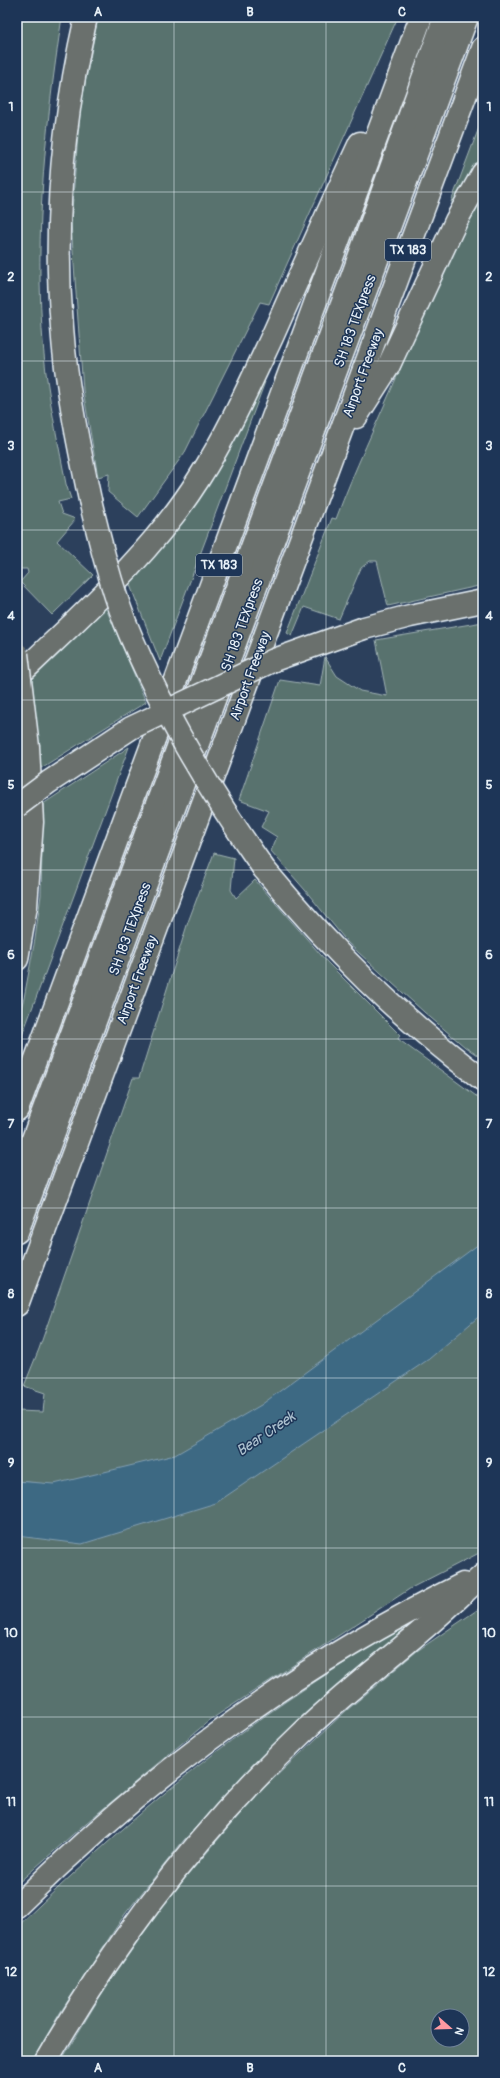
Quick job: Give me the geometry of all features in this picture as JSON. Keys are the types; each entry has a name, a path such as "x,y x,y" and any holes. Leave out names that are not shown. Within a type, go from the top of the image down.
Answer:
{"highway":[{"path":"86,17 77,57 64,147 58,237 62,327 73,415 90,500 104,557 125,621 153,685 190,756 218,802 264,869 306,920 376,992 422,1032 483,1080"},
{"name":"SH 183 TEXpress","path":"17,1182 351,280 445,17"},
{"name":"SH 183 TEXpress","path":"17,1232 467,17"},
{"path":"17,677 127,569 164,526 198,481 227,430 255,373 359,146 421,18"},
{"name":"TX 183","path":"17,1110 421,18"},
{"name":"Airport Freeway","path":"17,1305 483,48"},
{"path":"334,452 388,367 456,221 483,173"},
{"path":"17,806 49,782 131,728 274,660 364,628 410,616 483,601"},
{"path":"17,654 28,747 31,837 26,906 17,959"},
{"path":"17,1906 89,1838 139,1794 233,1720 343,1649 429,1600 483,1575"},
{"path":"46,2061 97,1976 126,1935 170,1876 234,1802 299,1736 426,1627 483,1575"}],"green space":[{"path":"17,17 62,17 50,105 42,195 40,284 42,329 50,401 66,484 71,499 58,502 62,514 75,520 57,541 93,575 52,615 20,582 28,573 27,569 17,569"},
{"path":"98,17 398,17 269,304 260,302 185,452 138,517 108,492 109,474 98,477 83,390 71,223 80,110"},
{"path":"483,117 483,159 460,203 451,202"},
{"path":"483,193 483,585 388,606 377,561 370,561 361,568 339,619 304,607 292,636 287,633 332,518 336,519 428,305"},
{"path":"260,381 265,382 160,661 128,580"},
{"path":"105,606 146,702 41,768 30,675"},
{"path":"483,622 483,1059 465,1047 424,1012 348,943 271,851 277,837 261,827 269,811 239,800 280,680 320,686 325,657 337,676 360,691 387,696 376,640"},
{"path":"129,747 17,1049 17,1022 24,998 35,939 41,895 43,804"},
{"path":"214,853 234,858 231,890 236,898 255,880 328,963 400,1035 398,1039 483,1101 483,1551 411,1588 210,1720 80,1828 17,1884 17,1517 36,1483 17,1481 17,1411 43,1412 45,1393 24,1386 39,1349 133,1078 139,1078 188,922"},
{"path":"483,1606 483,2061 61,2061 107,1985 169,1897 256,1795 347,1710 417,1651"},
{"path":"415,1619 420,1622 263,1757 184,1840 125,1914 60,2013 32,2061 17,2061 17,1927 146,1809 214,1754 249,1727 301,1691"}],"water":[{"name":"Bear Creek","path":"483,1241 483,1313 429,1359 216,1503 82,1544 17,1536 17,1481 54,1484 175,1455 261,1405"}]}
